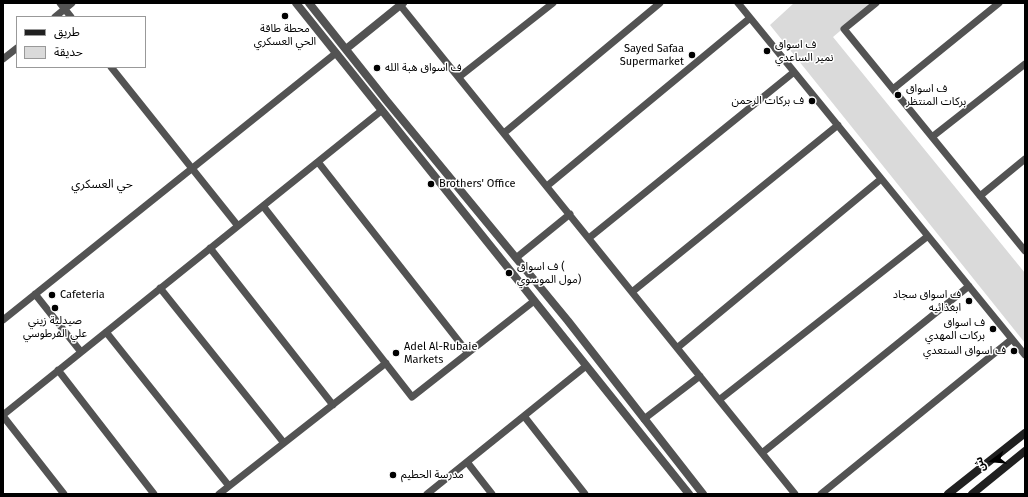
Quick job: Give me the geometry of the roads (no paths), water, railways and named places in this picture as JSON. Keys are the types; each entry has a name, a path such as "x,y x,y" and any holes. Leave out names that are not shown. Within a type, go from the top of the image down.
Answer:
{"main road":[{"path":"948,494 1025,433"},
{"path":"972,494 1025,451"}],"street":[{"path":"60,3 70,16"},
{"path":"56,16 72,3"},
{"path":"296,3 486,243 689,494"},
{"path":"309,3 568,321 703,494"},
{"path":"459,77 553,3"},
{"path":"504,133 660,3"},
{"path":"738,3 1025,355"},
{"path":"876,3 844,29 1024,248"},
{"path":"893,89 999,3"},
{"path":"346,49 401,4 795,494"},
{"path":"547,186 750,18"},
{"path":"3,59 16,49"},
{"path":"3,320 336,53"},
{"path":"932,137 1025,64"},
{"path":"112,68 238,226"},
{"path":"589,238 794,72"},
{"path":"64,494 3,415 381,111"},
{"path":"632,292 838,126"},
{"path":"980,196 1025,159"},
{"path":"318,162 468,353"},
{"path":"677,348 881,179"},
{"path":"263,206 412,397 534,301"},
{"path":"516,258 570,214"},
{"path":"472,225 481,223 483,217"},
{"path":"486,243 491,235 497,235"},
{"path":"719,400 928,236"},
{"path":"210,248 333,405"},
{"path":"762,453 969,286"},
{"path":"160,288 284,443"},
{"path":"35,294 81,352"},
{"path":"106,332 229,486"},
{"path":"821,494 1012,339"},
{"path":"219,494 386,363"},
{"path":"427,494 586,366"},
{"path":"58,370 154,494"},
{"path":"644,419 700,376"},
{"path":"524,416 585,494"},
{"path":"467,462 492,494"}],"place":[{"name":"محطة طاقة الحي العسكري","path":"285,16"},
{"name":"ف اسواق نمير الساعدي","path":"767,51"},
{"name":"Sayed Safaa Supermarket","path":"692,55"},
{"name":"ف اسواق هبة الله","path":"377,68"},
{"name":"ف اسواق بركات المنتظر","path":"898,95"},
{"name":"ف بركات الرحمن","path":"812,101"},
{"name":"Brothers' Office","path":"431,184"},
{"name":"ف اسواق ( مول الموسوي)","path":"509,273"},
{"name":"Cafeteria","path":"52,295"},
{"name":"ف اسواق سجاد ابغذائيه","path":"969,301"},
{"name":"صيدلية زيني علي الفرطوسي","path":"55,308"},
{"name":"ف اسواق بركات المهدي","path":"993,329"},
{"name":"ف اسواق الستعدي","path":"1014,351"},
{"name":"Adel Al-Rubaie Markets","path":"396,353"},
{"name":"مدرسة الحطيم","path":"393,475"}],"district":[{"name":"حي العسكري","path":"102,185"}]}
